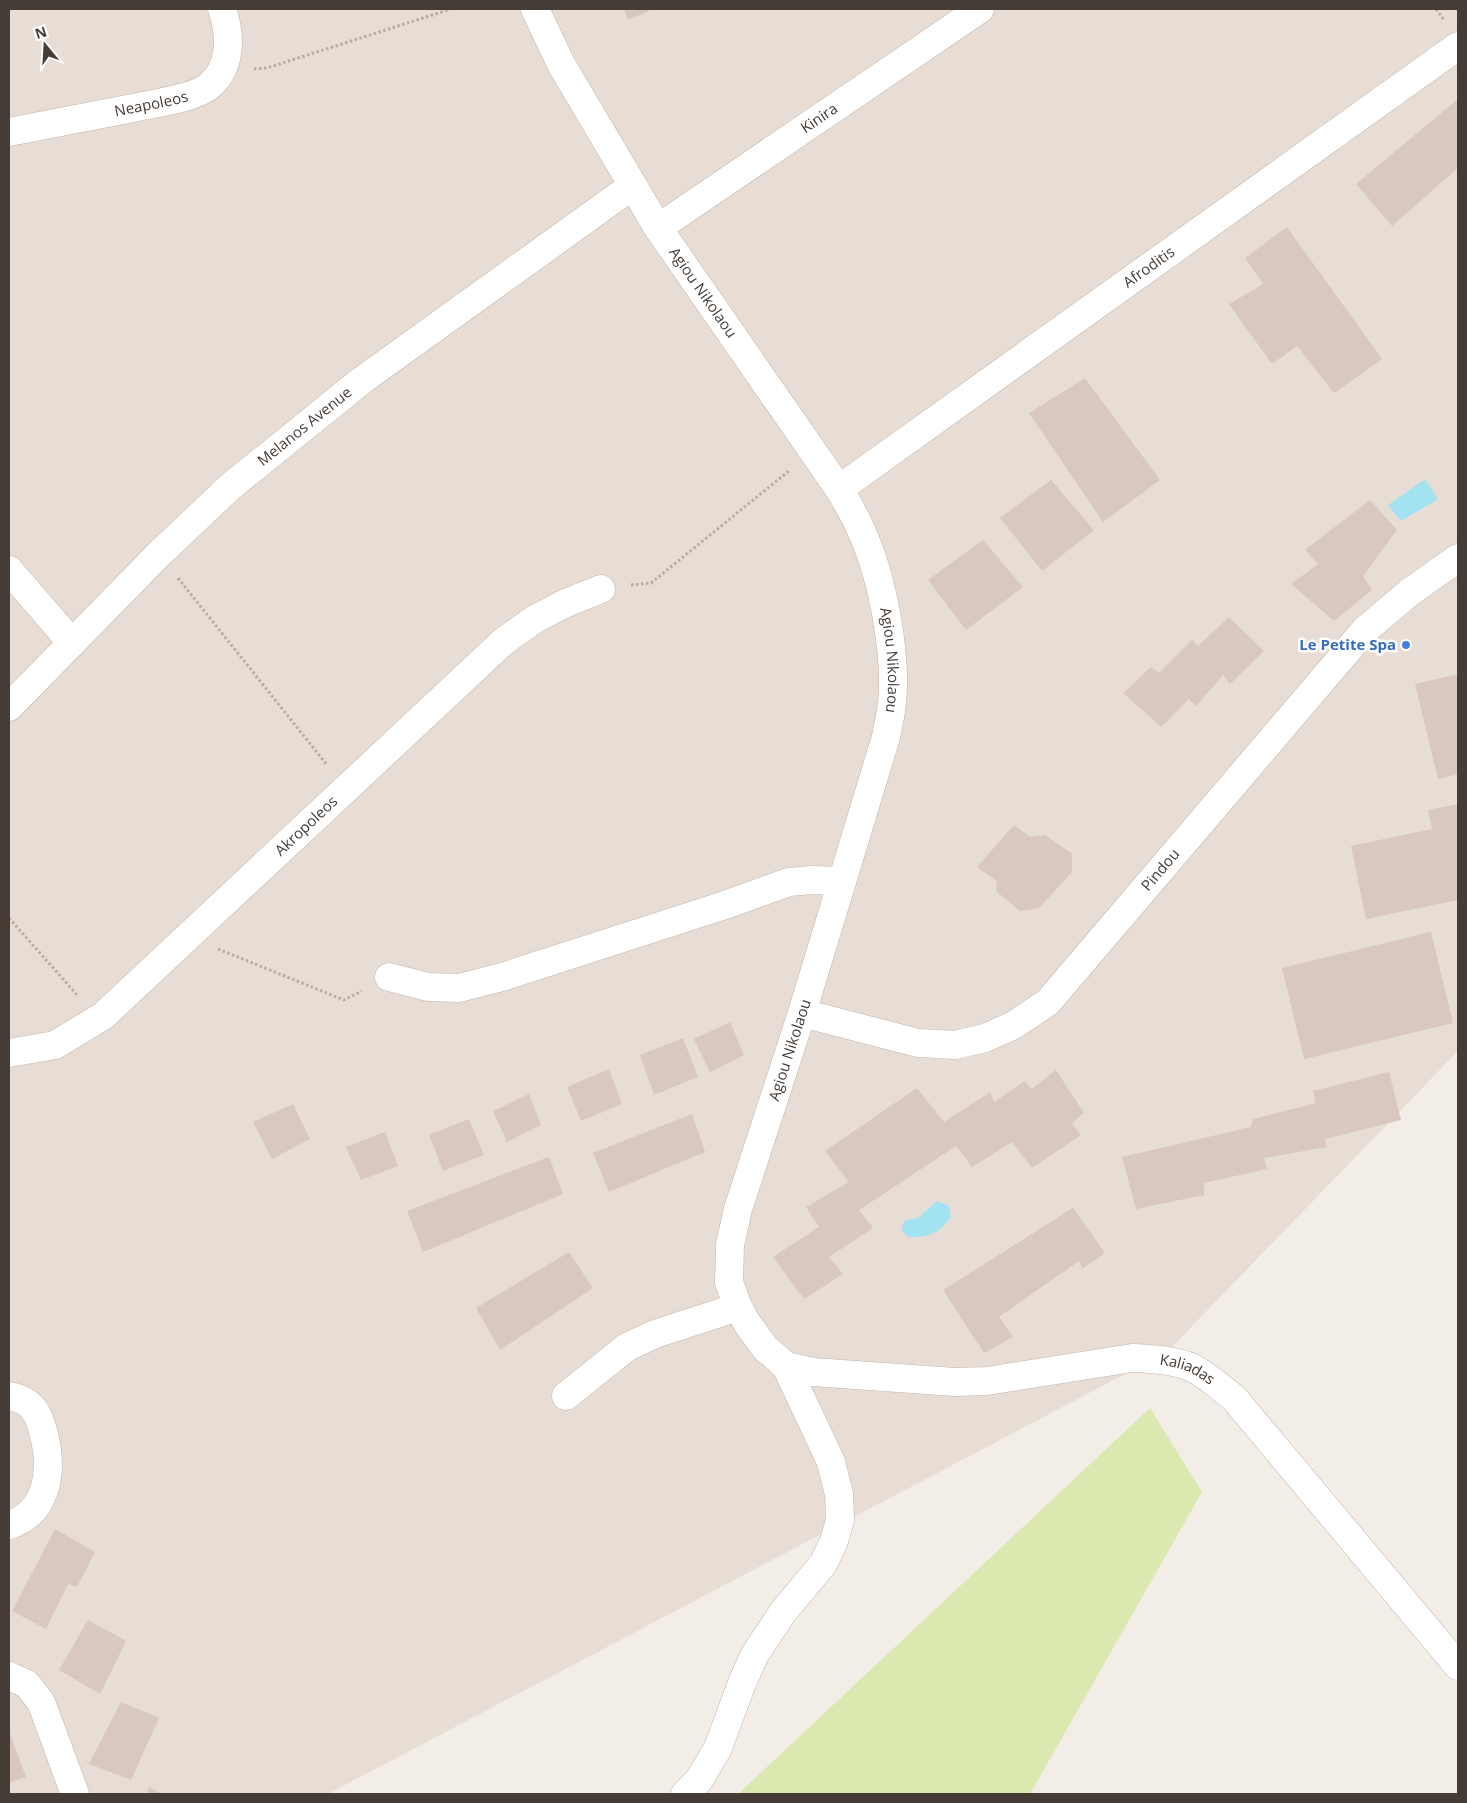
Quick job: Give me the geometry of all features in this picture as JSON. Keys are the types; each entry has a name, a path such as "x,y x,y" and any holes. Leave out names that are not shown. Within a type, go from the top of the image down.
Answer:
{"street":[{"path":"222,9 226,20 228,49 223,70"},
{"name":"Agiou Nikolaou","path":"535,9 561,64 658,228 840,489 862,530 877,572 887,618 892,669 892,702 886,737 802,1013 738,1209 730,1245 729,1282 738,1307 765,1348 786,1366"},
{"name":"Kinira","path":"658,228 980,9"},
{"name":"Afroditis","path":"840,489 1458,46"},
{"name":"Neapoleos","path":"9,132 178,99 208,88 223,70"},
{"name":"Melanos Avenue","path":"9,707 159,554 230,486 361,382 632,186"},
{"name":"Pindou","path":"802,1013 918,1044 955,1045 985,1038 1014,1025 1048,1002 1365,630 1410,592 1458,558"},
{"path":"9,570 72,643"},
{"name":"Akropoleos","path":"9,1054 54,1045 98,1019 504,641 535,618 601,589"},
{"path":"389,977 428,987 459,988 502,977 725,905 789,882 812,880 841,881"},
{"path":"566,1396 627,1348 655,1334 738,1307"},
{"name":"Kaliadas","path":"786,1366 812,1372 955,1382 987,1381 1132,1358 1152,1359 1192,1368 1234,1398 1458,1666"},
{"path":"686,1794 699,1780 718,1748 742,1683 756,1654 783,1612 823,1564 834,1541 840,1520 839,1494 832,1462 786,1366"},
{"path":"9,1396 26,1402 35,1410 40,1420 48,1451 49,1471 45,1489 40,1500 26,1516 9,1525"},
{"path":"9,1676 27,1684 41,1702 67,1792"}],"path":[{"path":"223,70 266,68 450,9"},
{"path":"601,589 651,583 813,451"},
{"path":"159,554 346,789"},
{"path":"9,918 98,1019"},
{"path":"187,937 344,1000 389,977"}],"shaded area":[{"path":"9,9 1458,9 1458,1051 1167,1352 328,1794 9,1794"}],"green space":[{"path":"1150,1408 1202,1492 1030,1794 738,1794"}],"water":[{"path":"1425,479 1438,499 1401,521 1388,505"},
{"path":"937,1201 949,1206 951,1217 947,1223 927,1236 908,1237 901,1230 905,1220 918,1218"}],"building":[{"path":"624,9 653,9 628,20"},
{"path":"1458,99 1458,168 1392,226 1356,184"},
{"path":"1287,227 1382,359 1334,393 1297,346 1272,364 1229,304 1263,284 1245,258"},
{"path":"1085,378 1160,480 1103,522 1029,413"},
{"path":"1051,480 1094,530 1042,571 1000,518"},
{"path":"1370,500 1397,530 1363,576 1372,590 1334,621 1291,584 1318,564 1305,550"},
{"path":"983,540 1023,587 966,630 928,580"},
{"path":"1229,617 1264,651 1230,684 1223,675 1196,706 1189,699 1161,727 1123,693 1151,667 1159,673 1192,640 1198,646"},
{"path":"1458,674 1458,774 1438,779 1415,684"},
{"path":"1458,804 1458,900 1366,919 1351,846 1432,829 1428,810"},
{"path":"1014,825 1030,837 1045,835 1072,854 1072,872 1039,908 1020,911 996,891 997,881 977,867"},
{"path":"1431,932 1453,1023 1304,1059 1282,968"},
{"path":"730,1022 744,1055 710,1072 694,1039"},
{"path":"683,1038 698,1077 654,1095 640,1055"},
{"path":"609,1069 622,1104 581,1121 567,1087"},
{"path":"1056,1070 1084,1113 1072,1123 1081,1135 1032,1168 1012,1142 972,1167 956,1146 859,1210 873,1228 829,1257 843,1274 804,1299 773,1257 819,1227 806,1207 849,1182 825,1151 917,1088 944,1122 990,1092 994,1102 1025,1081 1032,1089"},
{"path":"1389,1072 1401,1120 1325,1139 1327,1147 1264,1158 1267,1169 1204,1183 1204,1195 1136,1209 1122,1157 1251,1127 1253,1119 1316,1103 1313,1091"},
{"path":"529,1094 541,1125 507,1142 493,1111"},
{"path":"293,1104 310,1139 272,1159 253,1122"},
{"path":"692,1114 705,1152 609,1192 593,1153"},
{"path":"469,1119 484,1155 443,1171 429,1135"},
{"path":"385,1132 398,1166 361,1180 346,1147"},
{"path":"549,1157 563,1194 423,1252 407,1211"},
{"path":"1073,1208 1105,1253 1082,1269 1079,1261 999,1317 1013,1337 984,1353 943,1290"},
{"path":"569,1252 593,1288 500,1350 476,1308"},
{"path":"55,1529 95,1552 77,1587 68,1584 46,1629 12,1611"},
{"path":"88,1620 126,1641 100,1694 59,1670"},
{"path":"121,1702 159,1718 131,1780 89,1764"},
{"path":"9,1731 26,1777 9,1783"},
{"path":"150,1787 161,1794 146,1794"}],"place":[{"name":"Le Petite Spa","path":"1406,645"}]}
